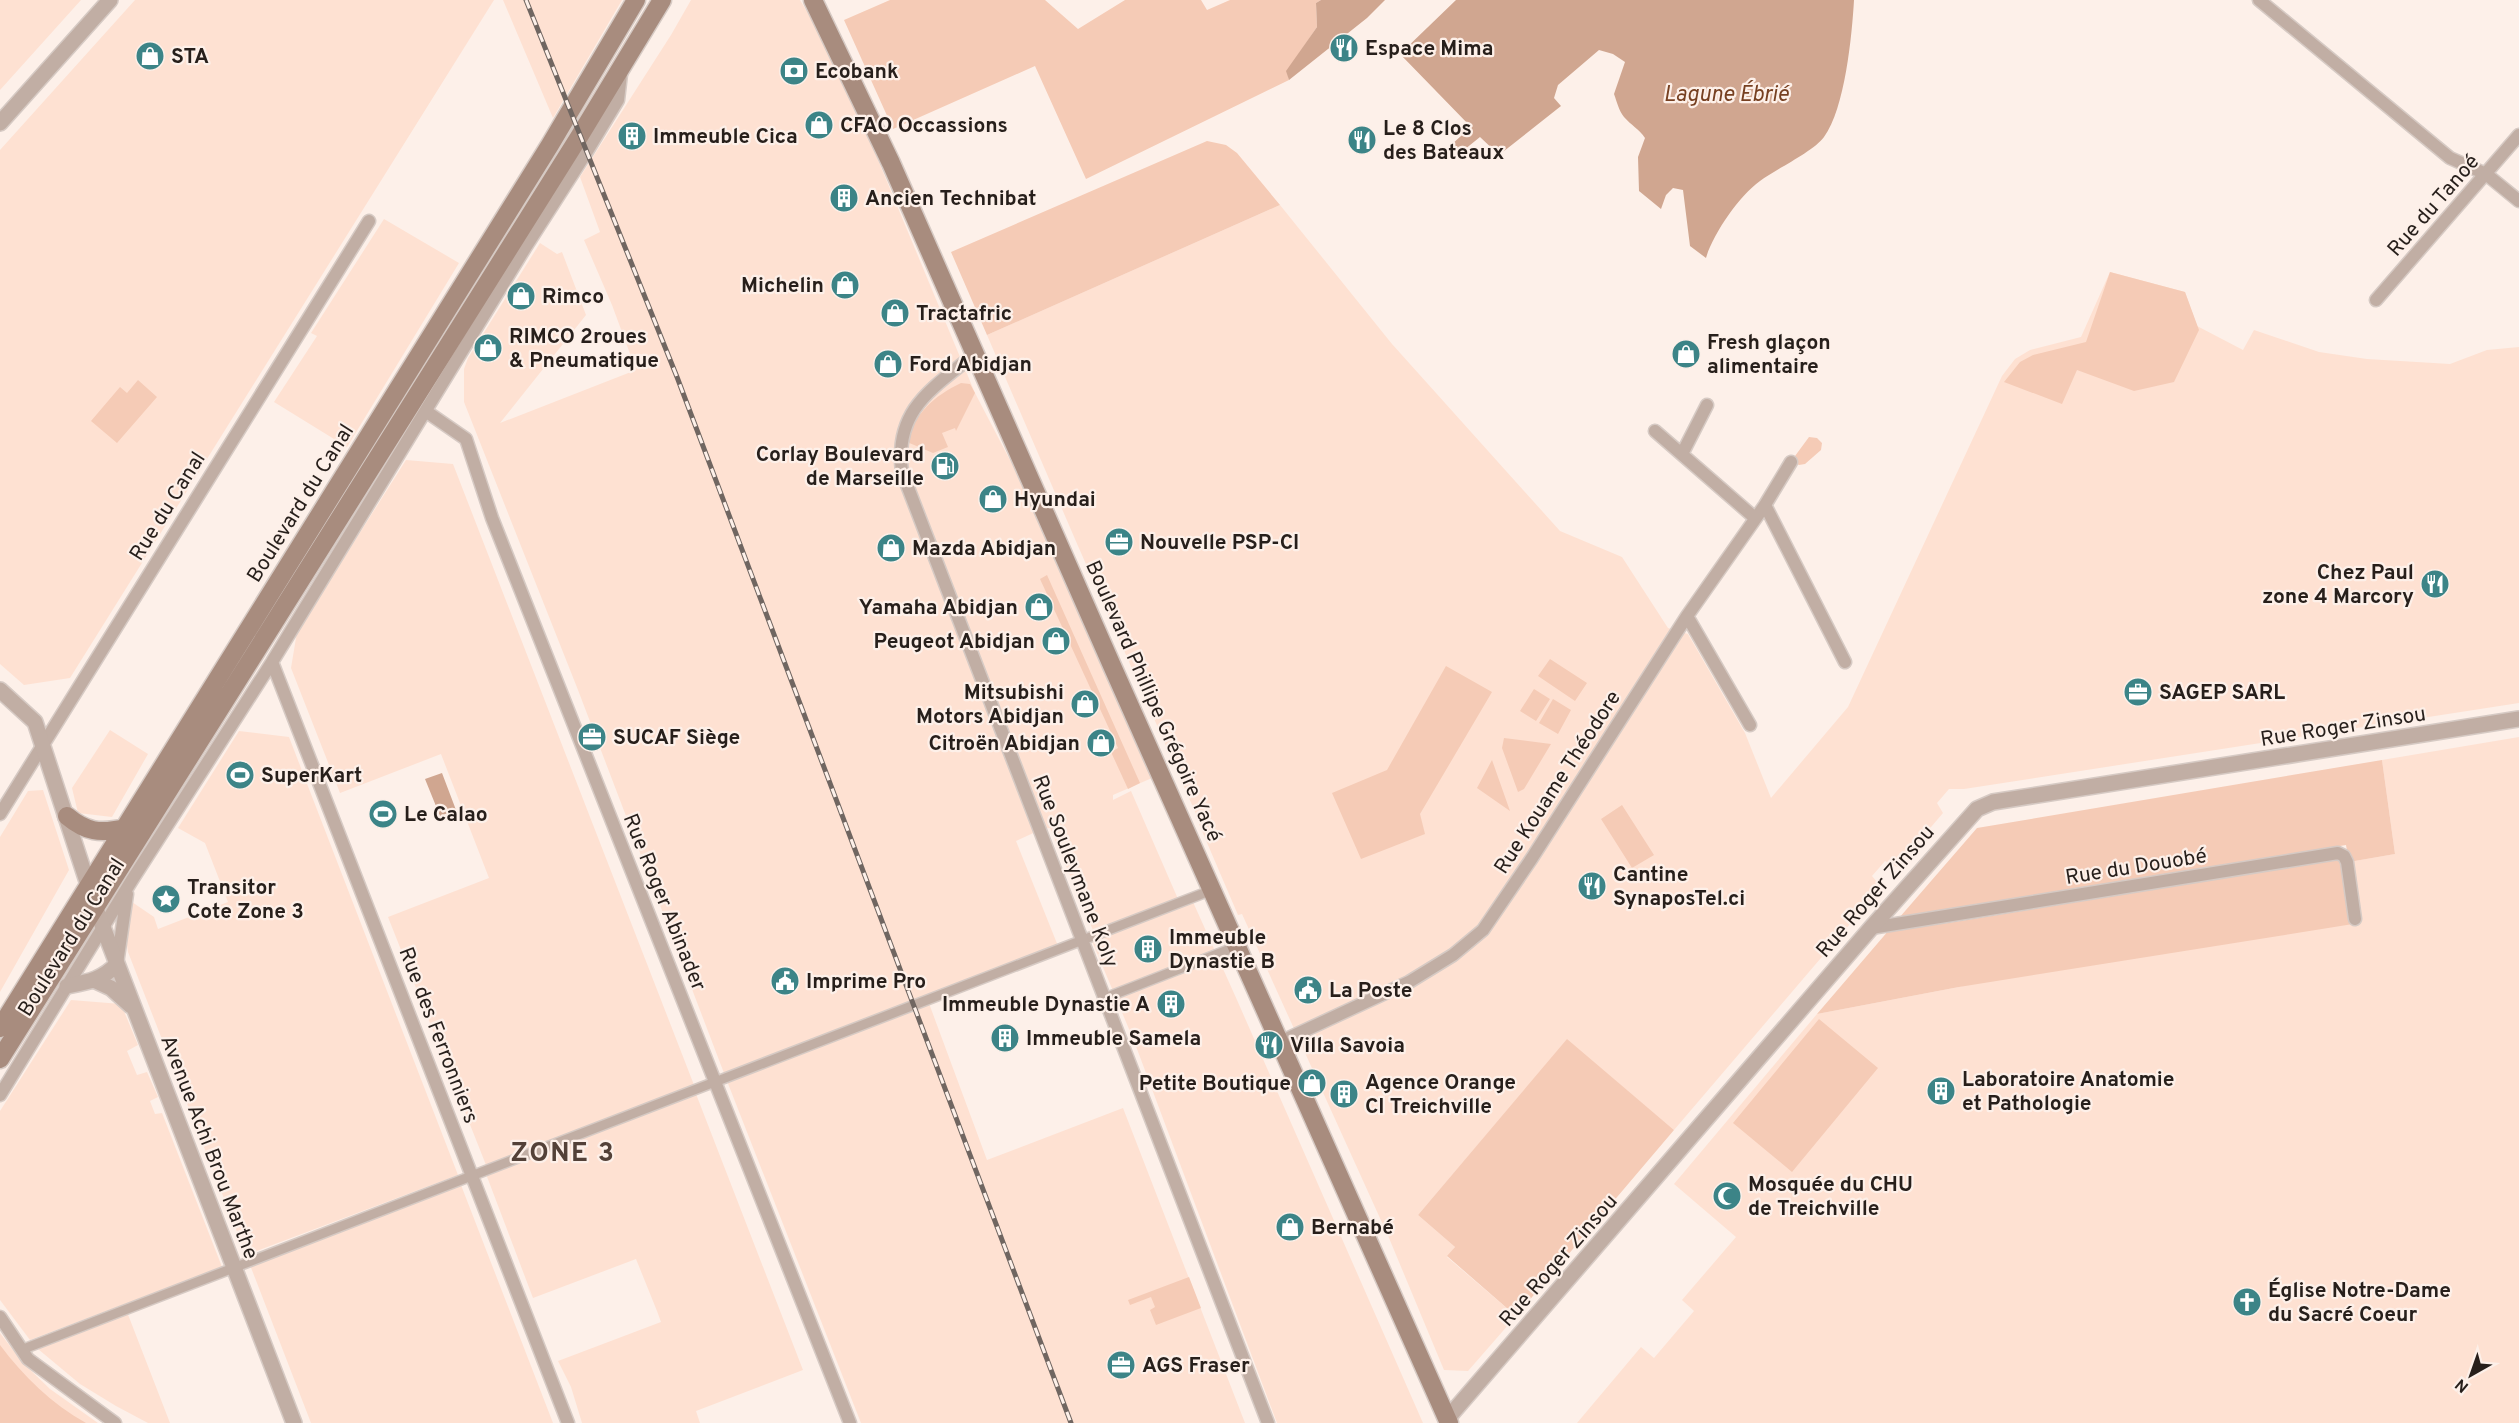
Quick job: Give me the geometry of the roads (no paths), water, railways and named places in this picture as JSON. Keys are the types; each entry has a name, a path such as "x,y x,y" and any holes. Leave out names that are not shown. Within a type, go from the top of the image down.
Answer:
{"main road":[{"name":"Boulevard du Canal","path":"0,1028 550,145 636,0"},
{"name":"Boulevard du Canal","path":"0,1059 579,137 662,0"},
{"name":"Boulevard Phillipe Grégoire Yacé","path":"813,0 891,163 1448,1421"},
{"path":"67,816 80,827 92,831 106,832 124,828"}],"street":[{"path":"0,123 110,0"},
{"path":"2259,0 2450,158 2486,174 2519,201"},
{"name":"Boulevard du Canal","path":"0,1095 272,662 617,102 622,64"},
{"name":"Rue du Tanoé","path":"2376,300 2519,135"},
{"name":"Rue du Canal","path":"0,814 369,221"},
{"name":"Rue Souleymane Koly","path":"975,353 912,411 900,446 902,472 1268,1423"},
{"path":"1682,454 1707,405"},
{"name":"Rue Roger Abinader","path":"427,412 466,440 492,518 850,1423"},
{"path":"1655,431 1755,518"},
{"name":"Rue Kouame Théodore","path":"1281,1042 1409,982 1446,959 1483,930 1532,858 1687,616 1765,505 1791,462"},
{"path":"1765,505 1845,662"},
{"path":"1687,616 1750,725"},
{"name":"Rue des Ferronniers","path":"272,662 568,1423"},
{"name":"Avenue Achi Brou Marthe","path":"0,690 35,722 103,928 294,1423"},
{"name":"Rue Roger Zinsou","path":"1448,1421 1871,928 1977,808 1993,802 2519,719"},
{"name":"Rue du Douobé","path":"1871,928 2338,853 2344,856 2347,862 2355,919"},
{"path":"67,986 96,981 108,974 117,964 128,888"},
{"path":"21,1350 1212,890"},
{"path":"1105,998 1238,946"},
{"path":"96,981 111,988 135,1010"},
{"path":"0,1317 28,1359 115,1423"}],"water":[{"path":"1321,0 1385,0 1367,18 1289,80 1286,71 1317,27 1316,3"},
{"name":"Lagune Ébrié","path":"1456,0 1854,0 1846,71 1831,125 1819,143 1760,181 1744,196 1721,227 1706,258 1690,246 1683,190 1673,188 1666,195 1661,209 1639,191 1638,157 1645,138 1624,117 1618,106 1614,94 1625,62 1613,54 1599,50 1558,85 1554,98 1561,106 1499,155 1480,137 1459,154 1451,145 1471,127 1400,54"},
{"path":"442,773 456,810 440,816 425,779"}],"railway":[{"path":"526,0 677,377 1071,1423"}],"place":[{"name":"Espace Mima","path":"1344,48"},
{"name":"STA","path":"150,56"},
{"name":"Ecobank","path":"794,71"},
{"name":"CFAO Occassions","path":"819,125"},
{"name":"Immeuble Cica","path":"632,136"},
{"name":"Le 8 Clos des Bateaux","path":"1362,140"},
{"name":"Ancien Technibat","path":"844,198"},
{"name":"Michelin","path":"845,285"},
{"name":"Rimco","path":"521,296"},
{"name":"Tractafric","path":"895,313"},
{"name":"RIMCO 2roues & Pneumatique","path":"488,348"},
{"name":"Fresh glaçon alimentaire","path":"1686,354"},
{"name":"Ford Abidjan","path":"888,364"},
{"name":"Corlay Boulevard de Marseille","path":"945,466"},
{"name":"Hyundai","path":"993,499"},
{"name":"Nouvelle PSP-CI","path":"1119,542"},
{"name":"Mazda Abidjan","path":"891,548"},
{"name":"Chez Paul zone 4 Marcory","path":"2435,584"},
{"name":"Yamaha Abidjan","path":"1039,607"},
{"name":"Peugeot Abidjan","path":"1056,641"},
{"name":"SAGEP SARL","path":"2138,692"},
{"name":"Mitsubishi Motors Abidjan","path":"1085,704"},
{"name":"SUCAF Siège","path":"592,737"},
{"name":"Citroën Abidjan","path":"1101,743"},
{"name":"SuperKart","path":"240,775"},
{"name":"Le Calao","path":"383,814"},
{"name":"Cantine SynaposTel.ci","path":"1592,886"},
{"name":"Transitor Cote Zone 3","path":"166,899"},
{"name":"Immeuble Dynastie B","path":"1148,949"},
{"name":"Imprime Pro","path":"785,981"},
{"name":"La Poste","path":"1308,990"},
{"name":"Immeuble Dynastie A","path":"1171,1004"},
{"name":"Immeuble Samela","path":"1005,1038"},
{"name":"Villa Savoia","path":"1269,1045"},
{"name":"Petite Boutique","path":"1312,1083"},
{"name":"Laboratoire Anatomie et Pathologie","path":"1941,1091"},
{"name":"Agence Orange CI Treichville","path":"1344,1094"},
{"name":"Mosquée du CHU de Treichville","path":"1727,1196"},
{"name":"Bernabé","path":"1290,1227"},
{"name":"Église Notre-Dame du Sacré Coeur","path":"2247,1302"},
{"name":"AGS Fraser","path":"1121,1365"}],"district":[{"name":"ZONE 3","path":"563,1152"}]}
